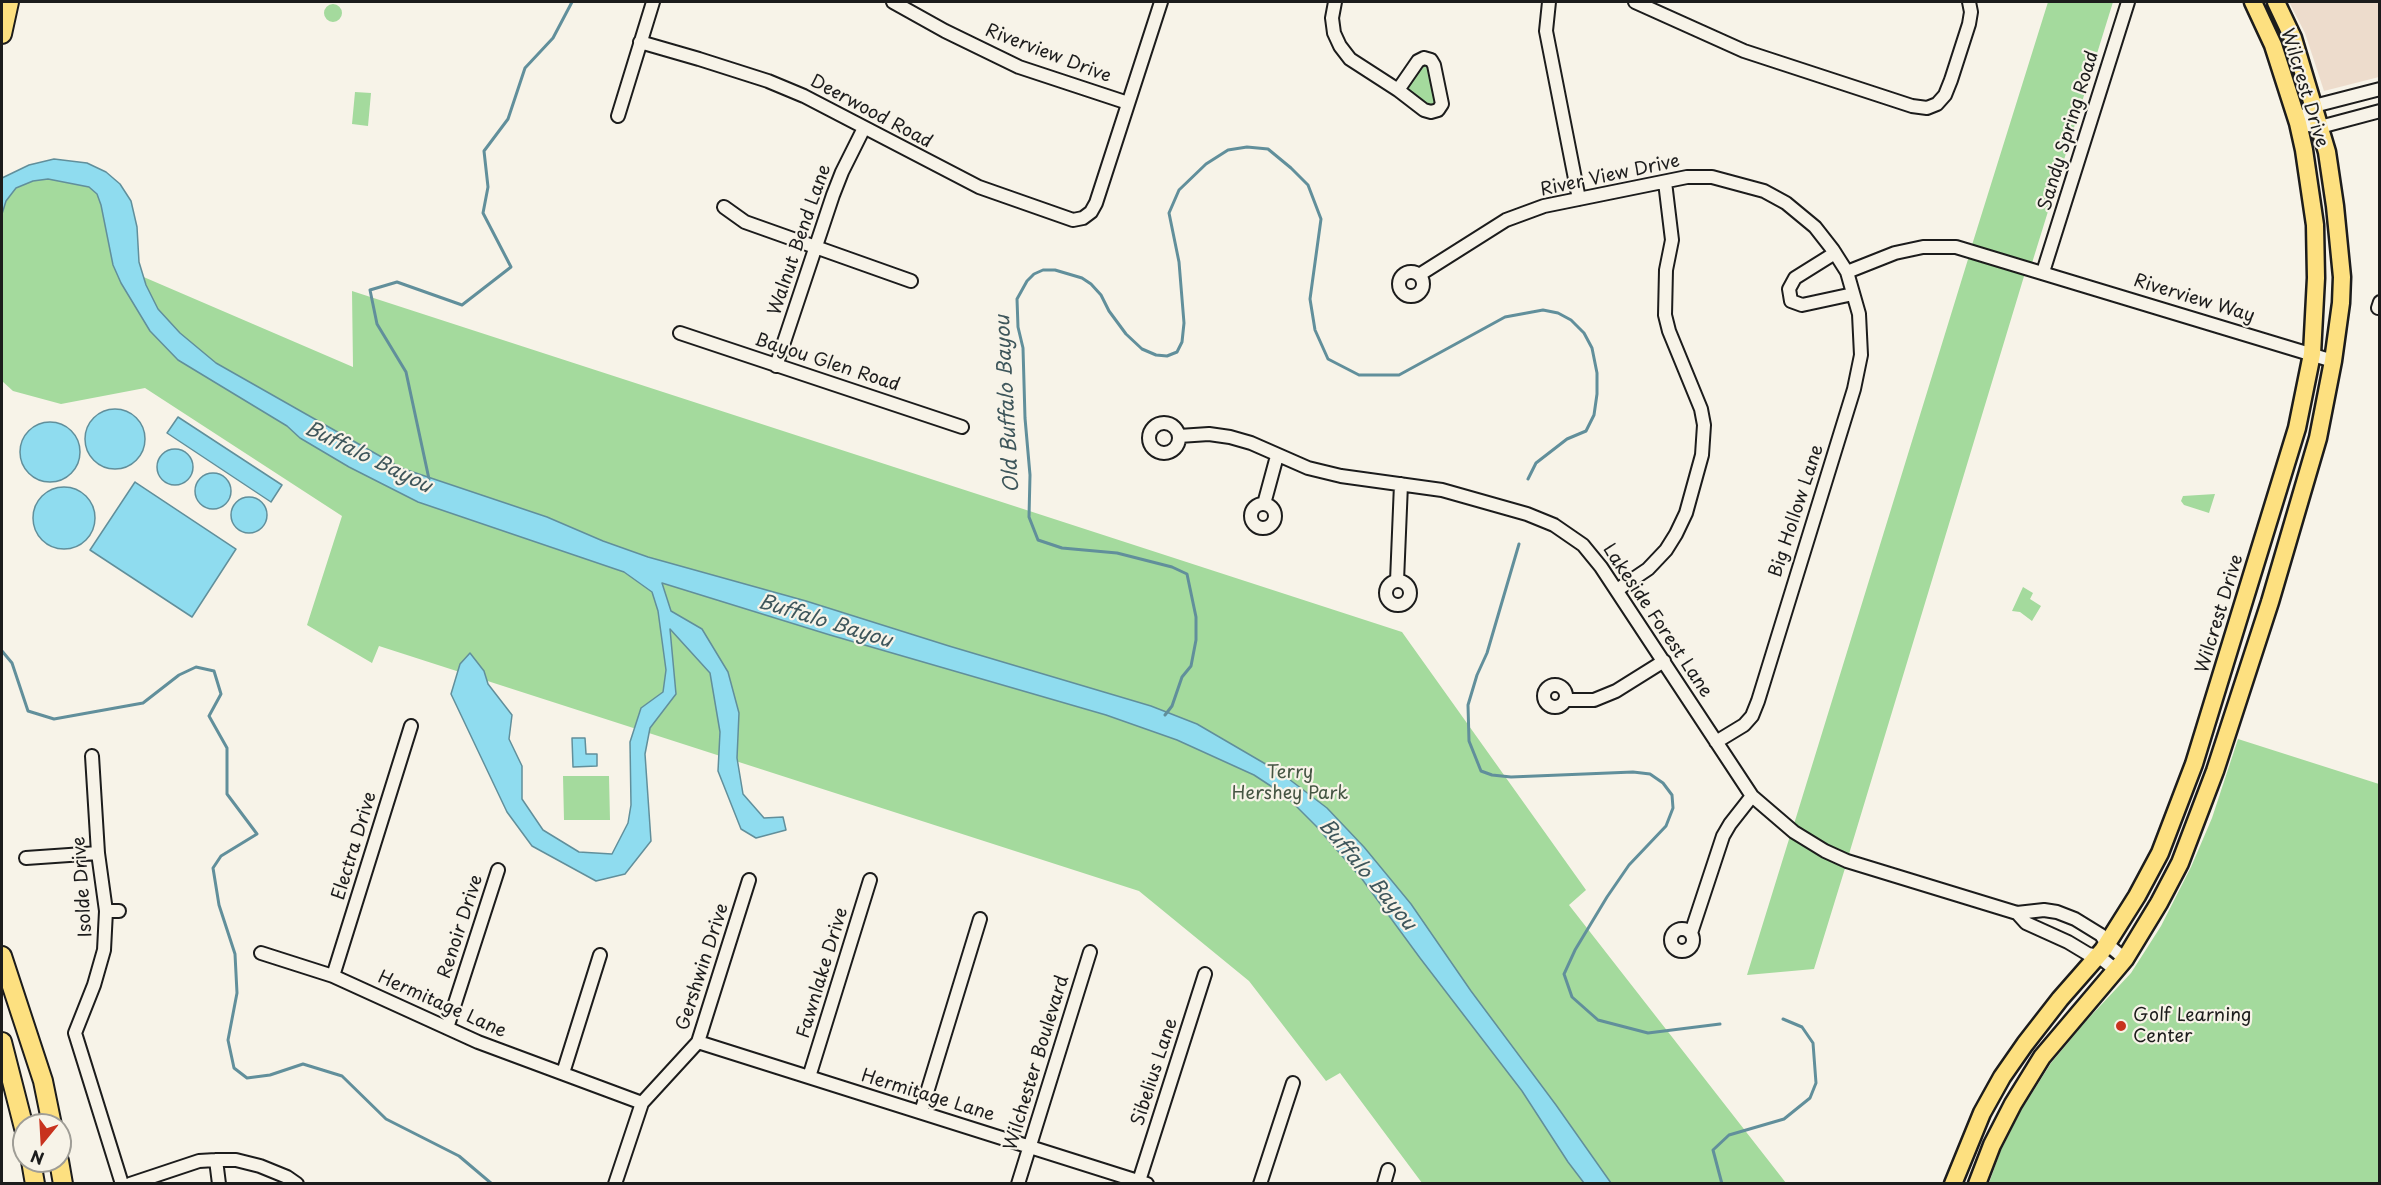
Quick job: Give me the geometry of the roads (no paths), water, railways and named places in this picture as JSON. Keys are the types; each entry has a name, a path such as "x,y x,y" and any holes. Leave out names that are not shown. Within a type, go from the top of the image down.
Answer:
{"highway":[{"path":"2,34 9,2"},
{"path":"2,956 43,1081 50,1113"},
{"path":"2,1042 20,1113"}],"main road":[{"name":"Wilcrest Drive","path":"1953,1184 1983,1113 2002,1077 2039,1026 2102,950 2137,896 2156,860 2194,764 2297,429 2312,354 2316,278 2314,225 2298,123 2273,45 2253,2"},
{"name":"Wilcrest Drive","path":"1977,1184 1992,1145 2013,1104 2042,1057 2120,964 2159,903 2180,862 2215,771 2294,523 2318,438 2334,361 2342,277 2327,152 2293,38 2276,2"}],"street":[{"path":"618,116 653,2"},
{"name":"Riverview Drive","path":"893,2 945,31 1019,67 1128,104"},
{"path":"1128,104 1161,2"},
{"path":"1335,2 1332,18 1334,33 1340,46 1350,59 1398,90"},
{"path":"1549,2 1546,31 1579,199"},
{"path":"1635,2 1744,51 1912,106 1927,108 1937,104 1945,95 1951,80 1969,24 1971,12 1969,2"},
{"name":"Sandy Spring Road","path":"2043,272 2128,2"},
{"name":"Deerwood Road","path":"640,42 768,81 804,96 980,188 1073,220 1083,218 1091,212 1096,203 1128,104"},
{"path":"2298,123 2313,106 2379,92"},
{"path":"2298,123 2320,127 2379,111"},
{"name":"Walnut Bend Lane","path":"776,366 842,171 864,128"},
{"name":"River View Drive","path":"1419,275 1506,220 1544,206 1687,177 1712,177 1764,191 1786,203 1815,227 1847,272"},
{"path":"1617,590 1648,569 1666,550 1686,513 1702,455 1704,425 1701,409 1669,331 1665,315 1666,270 1672,240 1665,182"},
{"path":"724,207 745,222 911,280"},
{"path":"1847,272 1895,253 1934,247 1956,247 2043,272"},
{"path":"1835,253 1795,278 1789,289 1791,301 1802,305 1853,294"},
{"name":"Big Hollow Lane","path":"1716,742 1743,725 1752,716 1758,701 1854,389 1861,355 1859,314 1847,272"},
{"name":"Riverview Way","path":"2043,272 2334,361"},
{"name":"Bayou Glen Road","path":"680,333 962,427"},
{"name":"Lakeside Forest Lane","path":"1179,436 1209,434 1230,437 1251,443 1308,468 1341,476 1459,495 1527,514 1554,525 1582,545 1617,590 1752,796 1794,832 1847,861 2017,913 2044,910 2057,912 2101,935 2102,950 2120,964"},
{"path":"1264,504 1277,456"},
{"path":"1397,581 1401,484"},
{"path":"1565,700 1594,700 1616,691 1664,661"},
{"name":"Electra Drive","path":"333,976 411,726"},
{"name":"Isolde Drive","path":"92,756 98,853 112,911 101,965 75,1033 122,1184"},
{"path":"1691,933 1723,836 1752,796"},
{"path":"27,858 98,853"},
{"name":"Renoir Drive","path":"447,1028 498,870"},
{"name":"Gershwin Drive","path":"615,1184 642,1103 698,1042 749,880"},
{"name":"Fawnlake Drive","path":"809,1077 870,880"},
{"name":"Lakeside Forest Lane","path":"2017,913 2026,923 2088,954 2102,950"},
{"path":"921,1112 980,919"},
{"name":"Wilchester Boulevard","path":"1018,1184 1090,952"},
{"name":"Hermitage Lane","path":"261,953 333,976 447,1028 642,1103"},
{"path":"563,1073 600,955"},
{"name":"Sibelius Lane","path":"1143,1182 1205,974"},
{"name":"Hermitage Lane","path":"698,1042 1143,1182"},
{"path":"1260,1184 1293,1083"},
{"path":"130,1184 199,1161 216,1160 236,1160 260,1166 287,1177 297,1184"},
{"path":"216,1160 219,1184"},
{"path":"1384,1184 1388,1170"}],"water":[{"name":"Buffalo Bayou","path":"54,159 87,163 106,172 120,184 131,201 137,227 139,262 146,285 158,309 180,333 216,363 401,468 547,517 648,557 806,601 1151,706 1197,724 1281,773 1327,808 1364,847 1411,904 1471,991 1611,1183 1584,1183 1522,1091 1362,879 1317,827 1286,796 1254,775 1177,740 1106,715 830,635 662,583 671,611 702,629 728,672 739,713 737,758 743,794 764,818 783,817 786,830 756,838 741,829 718,771 720,732 710,673 670,629 676,694 650,728 645,754 651,841 625,874 596,881 532,846 507,812 451,694 460,664 470,653 484,671 488,684 512,715 509,739 522,766 522,799 543,830 579,852 612,854 628,823 631,805 630,742 641,708 663,692 666,670 658,611 652,592 624,572 418,502 349,467 300,438 287,426 178,360 150,331 121,283 113,265 101,205 97,194 89,187 48,179 33,181 16,188 6,201 2,214 2,178 29,165"},
{"path":"115,409 132,414 140,422 145,439 140,456 132,464 115,469 98,464 90,456 85,439 90,422 98,414"},
{"path":"178,417 282,485 271,502 167,433"},
{"path":"50,422 67,427 75,435 80,452 75,469 67,477 50,482 33,477 25,469 20,452 25,435 33,427"},
{"path":"175,449 188,454 193,467 188,480 175,485 162,480 157,467 162,454"},
{"path":"213,473 226,478 231,491 226,504 213,509 200,504 195,491 200,478"},
{"path":"135,482 236,549 192,617 90,550"},
{"path":"64,487 76,489 86,496 93,506 95,518 93,530 86,540 76,547 64,549 52,547 42,540 35,530 33,518 35,506 42,496 52,489"},
{"path":"249,497 262,502 267,515 262,528 249,533 236,528 231,515 236,502"},
{"path":"572,738 585,738 586,754 597,754 597,766 573,767"}],"waterway":[{"name":"Buffalo Bayou","path":"429,479 406,372 377,324 370,290 397,282 462,305 511,267 483,213 488,187 484,151 508,119 525,68 553,38 572,2"},
{"name":"Old Buffalo Bayou","path":"1165,715 1172,706 1182,677 1191,666 1196,640 1196,617 1187,574 1172,567 1117,553 1062,548 1038,540 1029,517 1030,475 1025,418 1023,348 1018,327 1017,299 1027,281 1034,274 1043,270 1055,270 1082,278 1101,295 1109,311 1126,334 1142,349 1156,355 1167,356 1177,352 1182,342 1184,323 1179,262 1169,213 1179,190 1206,164 1228,150 1247,147 1268,149 1308,185 1321,219 1310,299 1315,330 1328,359 1359,375 1399,375 1505,317 1543,310 1558,313 1571,320 1584,333 1592,348 1597,373 1594,415 1586,431 1567,439 1536,463 1528,479"},
{"name":"Old Buffalo Bayou","path":"1519,544 1487,653 1477,675 1468,705 1469,741 1481,771 1511,777 1633,772 1650,774 1663,783 1672,795 1673,808 1666,826 1629,865 1575,950 1564,974 1572,997 1598,1020 1648,1033 1720,1024"},
{"path":"2,651 12,663 28,711 54,719 143,703 179,675 196,667 214,671 221,694 209,716 227,748 227,794 257,834 221,856 213,868 219,905 235,954 237,993 228,1040 234,1068 247,1078 270,1075 303,1064 342,1076 386,1119 459,1156 492,1184"},
{"name":"Old Buffalo Bayou","path":"1722,1184 1713,1150 1729,1135 1784,1119 1810,1098 1816,1083 1813,1043 1802,1027 1783,1019"}],"place":[{"name":"Golf Learning Center","path":"2121,1026"}],"park label":[{"name":"Terry Hershey Park","path":"1290,783"}]}
